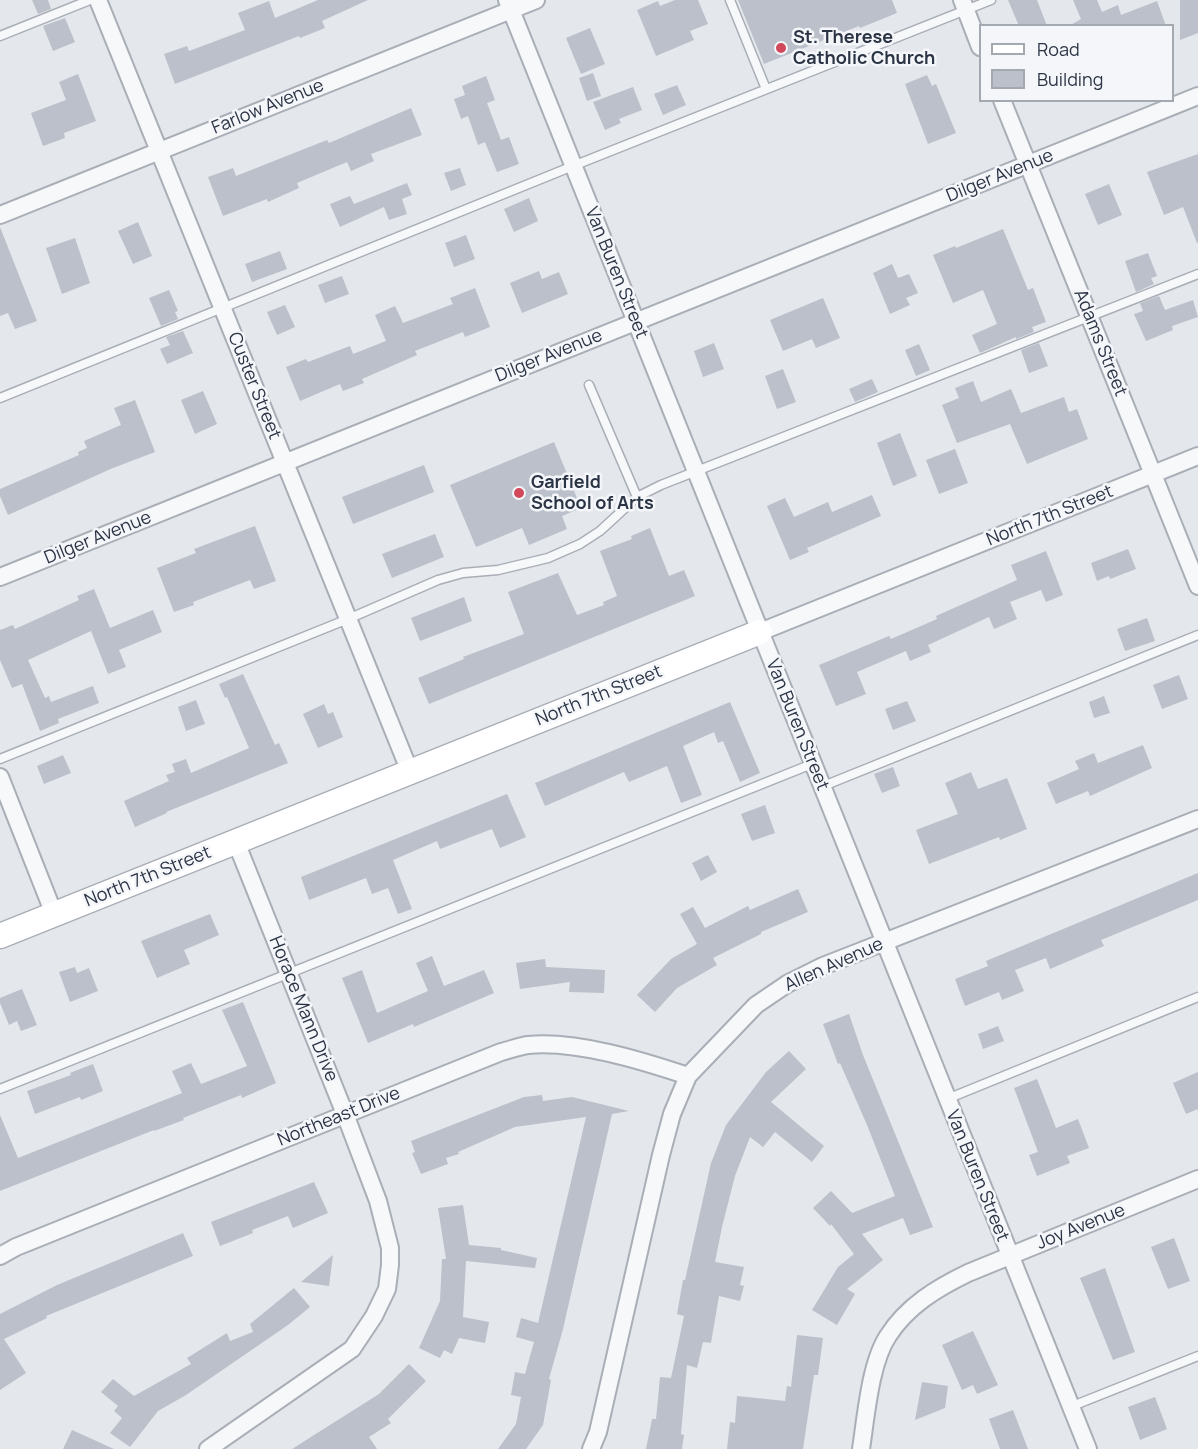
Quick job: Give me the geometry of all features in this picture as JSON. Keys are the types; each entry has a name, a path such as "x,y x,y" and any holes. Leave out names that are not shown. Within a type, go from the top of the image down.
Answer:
{"street":[{"name":"Custer Street","path":"98,0 410,772"},
{"name":"Farlow Avenue","path":"0,215 509,5 536,0"},
{"name":"Van Buren Street","path":"509,5 1088,1449"},
{"path":"964,5 979,42"},
{"name":"Dilger Avenue","path":"0,577 1198,96"},
{"name":"Adams Street","path":"1003,102 1198,586"},
{"name":"North 7th Street","path":"0,936 1198,456"},
{"path":"0,777 54,914"},
{"name":"Allen Avenue","path":"591,1449 598,1432 672,1114 688,1076 756,1005 787,984 823,966 1198,819"},
{"name":"Horace Mann Drive","path":"208,1449 352,1349 374,1316 387,1289 390,1248 386,1224 345,1114 236,842"},
{"name":"Northeast Drive","path":"0,1256 16,1247 501,1052 528,1045 559,1046 600,1052 652,1064 688,1076"},
{"name":"Joy Avenue","path":"861,1449 871,1386 887,1337 903,1317 937,1289 968,1272 1198,1179"}],"lane":[{"path":"0,36 90,0"},
{"path":"730,0 766,89"},
{"path":"0,398 766,89 964,5 991,0"},
{"path":"0,759 348,619 438,580 463,573 498,570 548,558 580,544 600,531 636,497 695,471 1198,274"},
{"path":"588,386 636,497"},
{"path":"821,787 1198,635"},
{"path":"0,1089 812,764"},
{"path":"946,1099 1198,997"},
{"path":"1070,1407 1198,1356"}],"building":[{"path":"32,0 48,0 51,9 38,14"},
{"path":"318,0 368,0 322,21 325,28 175,84 164,54 187,46 189,51 245,30 238,13 269,1 275,18"},
{"path":"675,0 698,0 708,24 690,31 694,40 656,56 637,10 658,1 660,6"},
{"name":"St. Therese Catholic Church","path":"738,0 892,0 897,13 764,64"},
{"path":"1008,0 1037,0 1046,24 1018,24"},
{"path":"1073,0 1097,0 1102,12 1118,5 1121,15 1157,1 1165,24 1072,24 1081,19"},
{"path":"1180,0 1198,0 1198,33 1180,40"},
{"path":"65,18 75,42 53,51 43,26"},
{"path":"590,28 605,64 581,74 566,38"},
{"path":"593,73 601,96 587,101 579,78"},
{"path":"78,74 96,121 64,133 65,138 43,146 31,113 66,100 59,82"},
{"name":"St. Therese Catholic Church","path":"927,75 932,86 936,84 956,133 928,144 905,84"},
{"path":"486,76 495,100 487,103 501,140 509,137 519,164 497,172 485,142 478,145 468,116 461,119 454,99 465,95 462,86"},
{"path":"677,85 686,105 663,115 654,94"},
{"path":"633,87 642,110 619,119 621,123 605,130 593,102"},
{"path":"411,108 422,135 371,154 374,161 351,171 347,162 297,183 299,188 268,202 267,199 223,216 208,177 233,168 236,176 327,140 329,143"},
{"path":"1198,154 1197,243 1183,207 1164,215 1147,172"},
{"path":"460,168 466,185 451,191 444,173"},
{"path":"407,183 412,195 402,199 407,214 389,220 384,207 340,227 330,204 350,196 354,204"},
{"path":"1109,184 1122,215 1098,225 1085,194"},
{"path":"529,198 538,221 514,232 504,209"},
{"path":"138,222 152,256 133,264 118,231"},
{"path":"0,227 37,321 15,329 8,313 0,316"},
{"path":"1003,229 1028,290 1033,288 1046,322 1032,327 1034,332 1016,339 1016,337 980,353 972,335 997,324 983,290 953,303 933,255"},
{"path":"466,235 475,259 454,267 445,243"},
{"path":"75,238 90,283 62,294 46,248"},
{"path":"280,251 287,269 252,282 245,264"},
{"path":"1148,253 1157,276 1151,278 1154,284 1136,292 1125,261"},
{"path":"892,264 898,278 909,274 918,293 906,298 910,305 890,314 873,273"},
{"path":"539,271 542,279 559,272 568,294 522,313 510,283"},
{"path":"342,276 349,294 325,303 318,285"},
{"path":"475,288 490,327 465,337 463,332 415,351 417,355 362,379 364,383 343,391 340,384 300,401 286,367 306,359 308,362 350,346 353,354 386,341 375,315 395,306 403,323 453,304 450,298"},
{"path":"169,290 178,311 175,312 178,319 161,326 149,298"},
{"path":"1159,296 1165,310 1193,300 1198,317 1172,326 1173,330 1146,341 1134,314 1143,311 1140,303"},
{"path":"823,298 840,338 816,348 812,339 783,351 770,320"},
{"path":"285,305 295,327 277,335 267,312"},
{"path":"183,331 193,353 167,364 160,349 170,345 166,337"},
{"path":"714,343 724,369 703,377 694,351"},
{"path":"1039,343 1048,366 1029,373 1021,350"},
{"path":"919,344 930,370 916,376 905,350"},
{"path":"783,369 796,402 777,409 765,376"},
{"path":"872,379 878,392 855,402 849,389"},
{"path":"973,381 981,402 1011,389 1021,413 1064,397 1069,412 1077,409 1088,439 1027,464 1010,424 957,443 942,405 959,398 955,388"},
{"path":"203,391 217,424 195,434 181,400"},
{"path":"135,400 155,452 113,468 8,515 0,496 0,489 79,455 78,452 87,448 84,441 121,425 114,408"},
{"path":"900,433 917,476 893,486 877,443"},
{"name":"Garfield School of Arts","path":"554,442 581,508 562,516 567,529 529,545 522,528 476,547 450,485"},
{"path":"955,449 968,483 939,494 926,460"},
{"path":"424,465 434,492 353,524 342,497"},
{"path":"872,495 881,516 807,548 809,552 790,560 767,506 785,498 794,517 828,502 832,512"},
{"path":"255,526 276,581 254,589 250,580 193,602 194,605 174,612 157,568 196,553 194,549"},
{"path":"650,528 669,576 684,570 695,596 429,704 418,678 464,659 463,657 524,634 508,592 558,573 577,615 604,605 603,602 617,596 600,551 632,539 631,536"},
{"path":"435,534 444,557 392,578 382,554"},
{"path":"1128,549 1136,569 1110,579 1109,576 1097,581 1091,563"},
{"path":"1046,551 1063,595 1046,602 1041,590 1010,602 1017,619 994,629 989,617 928,645 931,652 910,661 906,651 857,672 866,694 836,706 819,665 889,636 891,639 1017,580 1011,565"},
{"path":"94,589 110,628 153,610 162,632 119,650 126,667 108,674 91,631 28,660 45,698 49,696 51,702 93,686 99,703 58,719 59,723 40,731 22,684 12,688 0,660 0,630 13,625 15,629 79,600 77,596"},
{"path":"464,597 472,621 420,641 411,618"},
{"path":"1147,618 1155,641 1125,651 1117,629"},
{"path":"243,674 275,745 279,743 288,763 166,812 135,827 124,801 169,781 166,775 175,772 172,764 186,759 191,773 249,748 219,684"},
{"path":"1179,675 1188,699 1162,709 1153,685"},
{"path":"1104,696 1110,713 1094,718 1089,702"},
{"path":"196,700 205,724 186,731 178,707"},
{"path":"907,701 916,721 893,730 885,709"},
{"path":"730,702 760,773 740,782 723,741 718,743 714,732 683,746 702,795 681,803 667,766 629,782 624,772 545,806 535,783"},
{"path":"324,704 328,714 333,712 343,737 318,748 303,714"},
{"path":"1143,745 1152,768 1090,796 1088,791 1056,804 1047,783 1079,769 1075,761 1094,753 1098,763"},
{"path":"63,755 71,773 44,784 37,766"},
{"path":"893,767 900,786 882,793 874,774"},
{"path":"971,772 978,789 1007,778 1027,829 1000,840 999,837 929,864 916,830 958,814 945,783"},
{"path":"507,794 526,837 500,848 492,829 440,849 437,841 393,860 412,909 398,914 388,888 372,894 366,878 309,900 301,877"},
{"path":"765,805 775,833 752,841 741,814"},
{"path":"708,855 717,872 701,881 692,863"},
{"path":"1198,873 1198,900 1101,940 1104,946 1050,969 1046,958 1015,970 1024,991 1002,1000 999,992 965,1006 955,979 988,966 986,961"},
{"path":"798,889 808,912 761,932 713,958 717,965 677,988 655,1012 637,995 671,959 697,944 680,914 693,907 705,928 748,906 750,910"},
{"path":"210,914 219,935 184,950 190,964 157,978 141,941"},
{"path":"432,956 444,986 484,970 494,993 414,1027 413,1024 368,1043 342,978 362,970 377,1013 428,991 416,963"},
{"path":"545,959 546,967 605,970 604,993 569,992 570,982 520,989 516,963"},
{"path":"75,967 77,973 89,968 98,991 70,1002 59,972"},
{"path":"22,989 37,1025 21,1031 17,1021 9,1025 0,998"},
{"path":"243,1002 276,1083 0,1191 0,1115 18,1158 182,1093 172,1071 191,1063 201,1084 247,1066 222,1010"},
{"path":"849,1014 863,1055 933,1227 910,1235 903,1218 862,1234 883,1260 847,1289 855,1294 837,1325 812,1310 838,1267 854,1254 831,1224 830,1226 813,1208 831,1191 852,1213 895,1196 823,1024"},
{"path":"998,1026 1004,1041 983,1049 978,1034"},
{"path":"789,1051 806,1069 771,1102 824,1146 812,1162 775,1132 763,1147 750,1137 735,1176 715,1262 744,1267 740,1285 744,1286 740,1301 719,1296 711,1343 703,1342 697,1368 687,1365 681,1434 684,1435 682,1449 646,1449 652,1419 656,1419 660,1377 671,1378 684,1316 677,1314 683,1280 685,1280 711,1163 726,1125 766,1072"},
{"path":"93,1064 103,1091 35,1114 27,1091 71,1075 70,1073"},
{"path":"1198,1072 1198,1109 1186,1114 1173,1083"},
{"path":"1037,1079 1056,1128 1078,1119 1089,1148 1067,1156 1070,1163 1037,1176 1029,1155 1038,1152 1014,1088"},
{"path":"542,1095 543,1101 572,1097 629,1111 612,1114 563,1329 549,1379 551,1380 543,1425 526,1449 498,1449 516,1424 521,1397 511,1395 515,1372 525,1374 534,1342 516,1337 521,1318 538,1323 586,1117 515,1127 446,1158 448,1164 421,1174 412,1153 415,1152 411,1141 524,1097"},
{"path":"314,1182 328,1213 293,1228 288,1216 220,1246 211,1222"},
{"path":"463,1205 469,1245 501,1248 501,1250 537,1258 535,1268 466,1261 463,1317 489,1322 485,1343 459,1338 452,1354 444,1350 440,1358 419,1348 440,1301 442,1259 446,1259 438,1208"},
{"path":"183,1233 193,1256 46,1316 47,1318 4,1339 26,1373 0,1390 0,1314 57,1285"},
{"path":"1174,1238 1190,1281 1168,1289 1151,1247"},
{"path":"333,1255 329,1286 301,1282"},
{"path":"1105,1268 1135,1352 1113,1360 1080,1278"},
{"path":"294,1288 310,1307 288,1325 186,1395 158,1411 130,1447 110,1433 122,1418 114,1411 118,1406 101,1392 113,1379 134,1396 191,1364 187,1358 227,1333 230,1341 253,1332 250,1324"},
{"path":"973,1331 998,1385 977,1394 973,1385 962,1390 942,1345"},
{"path":"797,1335 823,1338 818,1375 814,1375 803,1449 727,1449 730,1422 735,1423 737,1396 785,1401 787,1386 791,1387"},
{"path":"409,1364 426,1381 388,1419 391,1423 369,1437 377,1449 292,1449 379,1394"},
{"path":"922,1382 948,1386 945,1408 915,1420"},
{"path":"1155,1397 1167,1429 1140,1440 1128,1407"},
{"path":"1013,1410 1028,1449 1000,1449 989,1419"},
{"path":"72,1430 114,1449 63,1449"}],"place":[{"name":"St. Therese Catholic Church","path":"781,48"},
{"name":"Garfield School of Arts","path":"519,493"}]}
